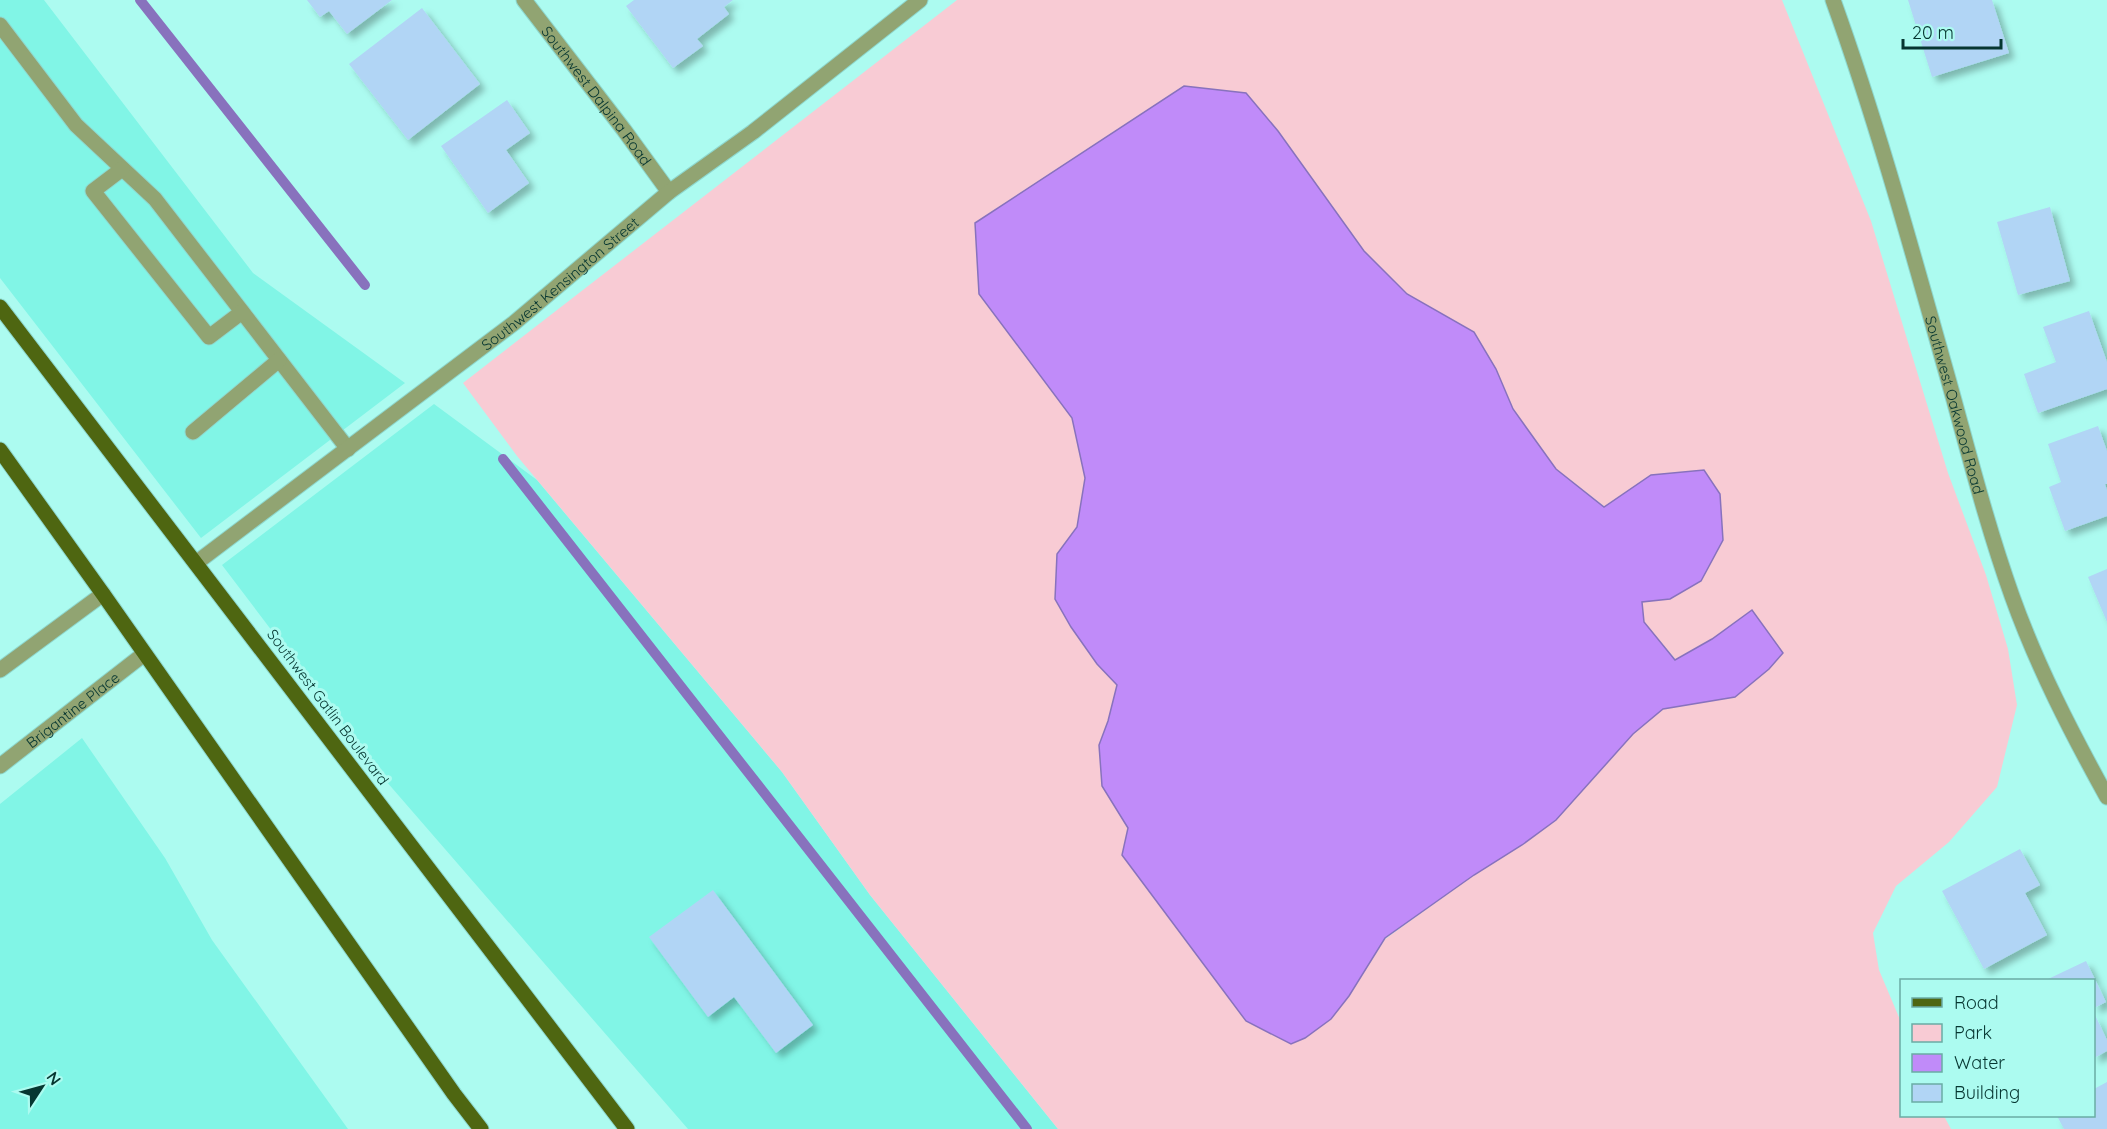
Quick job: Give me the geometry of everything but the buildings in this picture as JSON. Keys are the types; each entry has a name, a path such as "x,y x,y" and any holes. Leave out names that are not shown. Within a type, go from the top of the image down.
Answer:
{"main road":[{"name":"Southwest Gatlin Boulevard","path":"0,307 627,1129"},
{"path":"0,450 454,1094 481,1129"}],"street":[{"name":"Southwest Dalpina Road","path":"524,0 669,192"},
{"name":"Southwest Kensington Street","path":"196,563 514,323 669,192 753,132 920,0"},
{"name":"Southwest Oakwood Road","path":"1833,0 1860,74 2012,596 2055,702 2107,796"},
{"path":"0,25 76,124 155,199 348,448"},
{"path":"123,169 93,191 210,337 242,312"},
{"path":"193,432 279,360"},
{"path":"0,670 103,594"},
{"name":"Brigantine Place","path":"0,766 144,654"}],"shaded area":[{"path":"0,0 44,0 253,273 405,383 201,538 0,278"},
{"path":"434,404 537,480 782,772 870,895 1058,1129 688,1129 386,781 222,565"},
{"path":"82,738 165,858 212,940 348,1129 0,1129 0,804"}],"green space":[{"path":"957,0 1782,0 1871,221 1948,473 1986,575 2008,649 2017,705 1997,787 1949,842 1896,886 1873,933 1879,970 1900,1020 1900,1117 1945,1117 1951,1129 1058,1129 870,895 782,772 517,456 463,383","holes":["1278,131 1364,251 1407,294 1440,314 1496,369 1513,409 1556,469 1605,507 1651,475 1704,471 1720,494 1723,540 1701,581 1670,599 1642,602 1644,622 1676,660 1712,639 1735,697 1663,709 1633,734 1556,820 1385,939 1349,996 1122,855 1128,828 1103,786 1099,745 1117,685 1097,664 1055,599 1057,554 1077,527 1085,478 1072,418 1037,370"]}],"water":[{"path":"1184,86 1246,93 1278,131 1364,251 1407,294 1474,332 1496,369 1513,409 1556,469 1604,507 1651,475 1704,470 1720,494 1723,540 1701,581 1670,599 1642,602 1644,622 1675,660 1712,639 1752,610 1783,653 1769,669 1735,697 1663,709 1633,734 1556,820 1385,938 1349,996 1331,1019 1305,1038 1291,1044 1246,1021 1122,855 1128,828 1102,786 1099,745 1117,685 1097,664 1055,599 1057,554 1077,527 1085,478 1072,418 979,294 975,223"}],"waterway":[{"path":"140,0 365,285"},
{"path":"503,459 1027,1129"}]}
